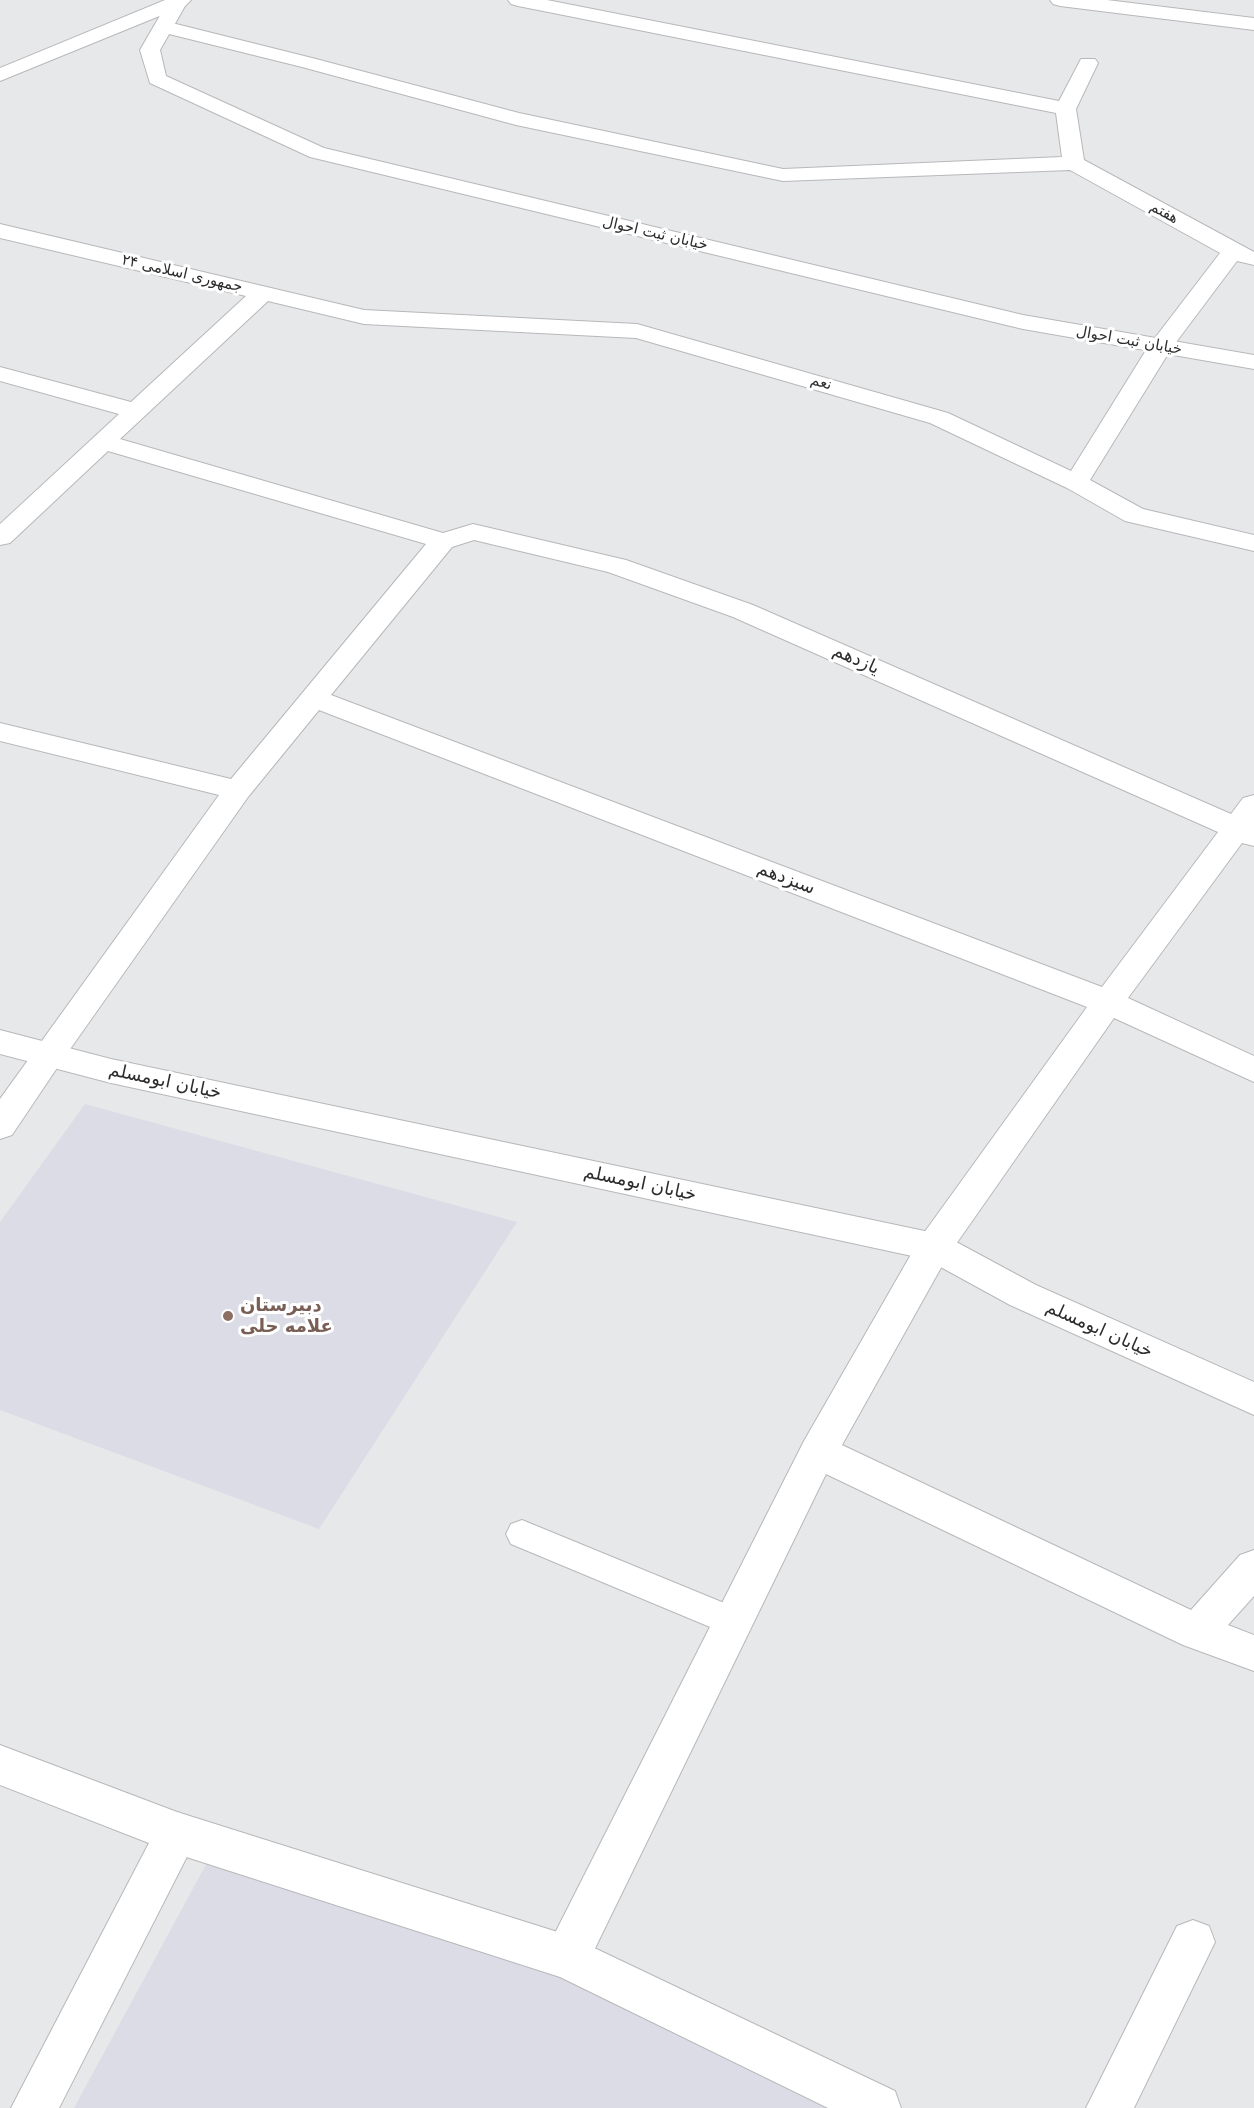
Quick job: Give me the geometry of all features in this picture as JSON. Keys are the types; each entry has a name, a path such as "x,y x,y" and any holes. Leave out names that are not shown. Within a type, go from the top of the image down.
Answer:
{"street":[{"path":"154,0 179,1"},
{"path":"518,0 1066,109"},
{"path":"1060,0 1254,24"},
{"path":"0,75 179,1"},
{"name":"خیابان ثبت احوال","path":"179,1 150,50 157,79 317,153 1023,322 1254,362"},
{"path":"164,27 309,63 516,119 783,175 1074,163 1066,109 1088,63"},
{"name":"هفتم","path":"1074,163 1243,255"},
{"name":"جمهوری اسلامی ۲۴","path":"0,231 364,317"},
{"path":"1076,483 1160,347 1243,255"},
{"path":"0,537 263,293"},
{"name":"نعم","path":"364,317 637,330 939,418 1076,483 1134,515 1254,543"},
{"path":"0,374 135,411"},
{"path":"0,1126 49,1053 238,790 443,541 103,442"},
{"name":"یازدهم","path":"443,541 473,532 617,566 743,610 1248,823"},
{"name":"سیزدهم","path":"313,698 1108,1002 1254,1070"},
{"path":"0,732 238,790"},
{"path":"567,1958 818,1452 934,1247 1108,1002 1248,823"},
{"name":"خیابان ابومسلم","path":"0,1042 111,1071 934,1247 1023,1295 1254,1399"},
{"path":"818,1452 1197,1632 1254,1653"},
{"path":"1197,1632 1254,1567"},
{"path":"0,1766 177,1833 567,1958 878,2108"},
{"path":"34,2108 177,1833"},
{"path":"1109,2108 1193,1942"}],"lane":[{"path":"522,1534 734,1622"}],"shaded area":[{"name":"دبیرستان علامه حلی","path":"85,1104 517,1222 319,1529 0,1410 0,1222"},
{"path":"216,1846 567,1957 878,2108 74,2108"}],"place":[{"name":"دبیرستان علامه حلی","path":"228,1316"}]}
